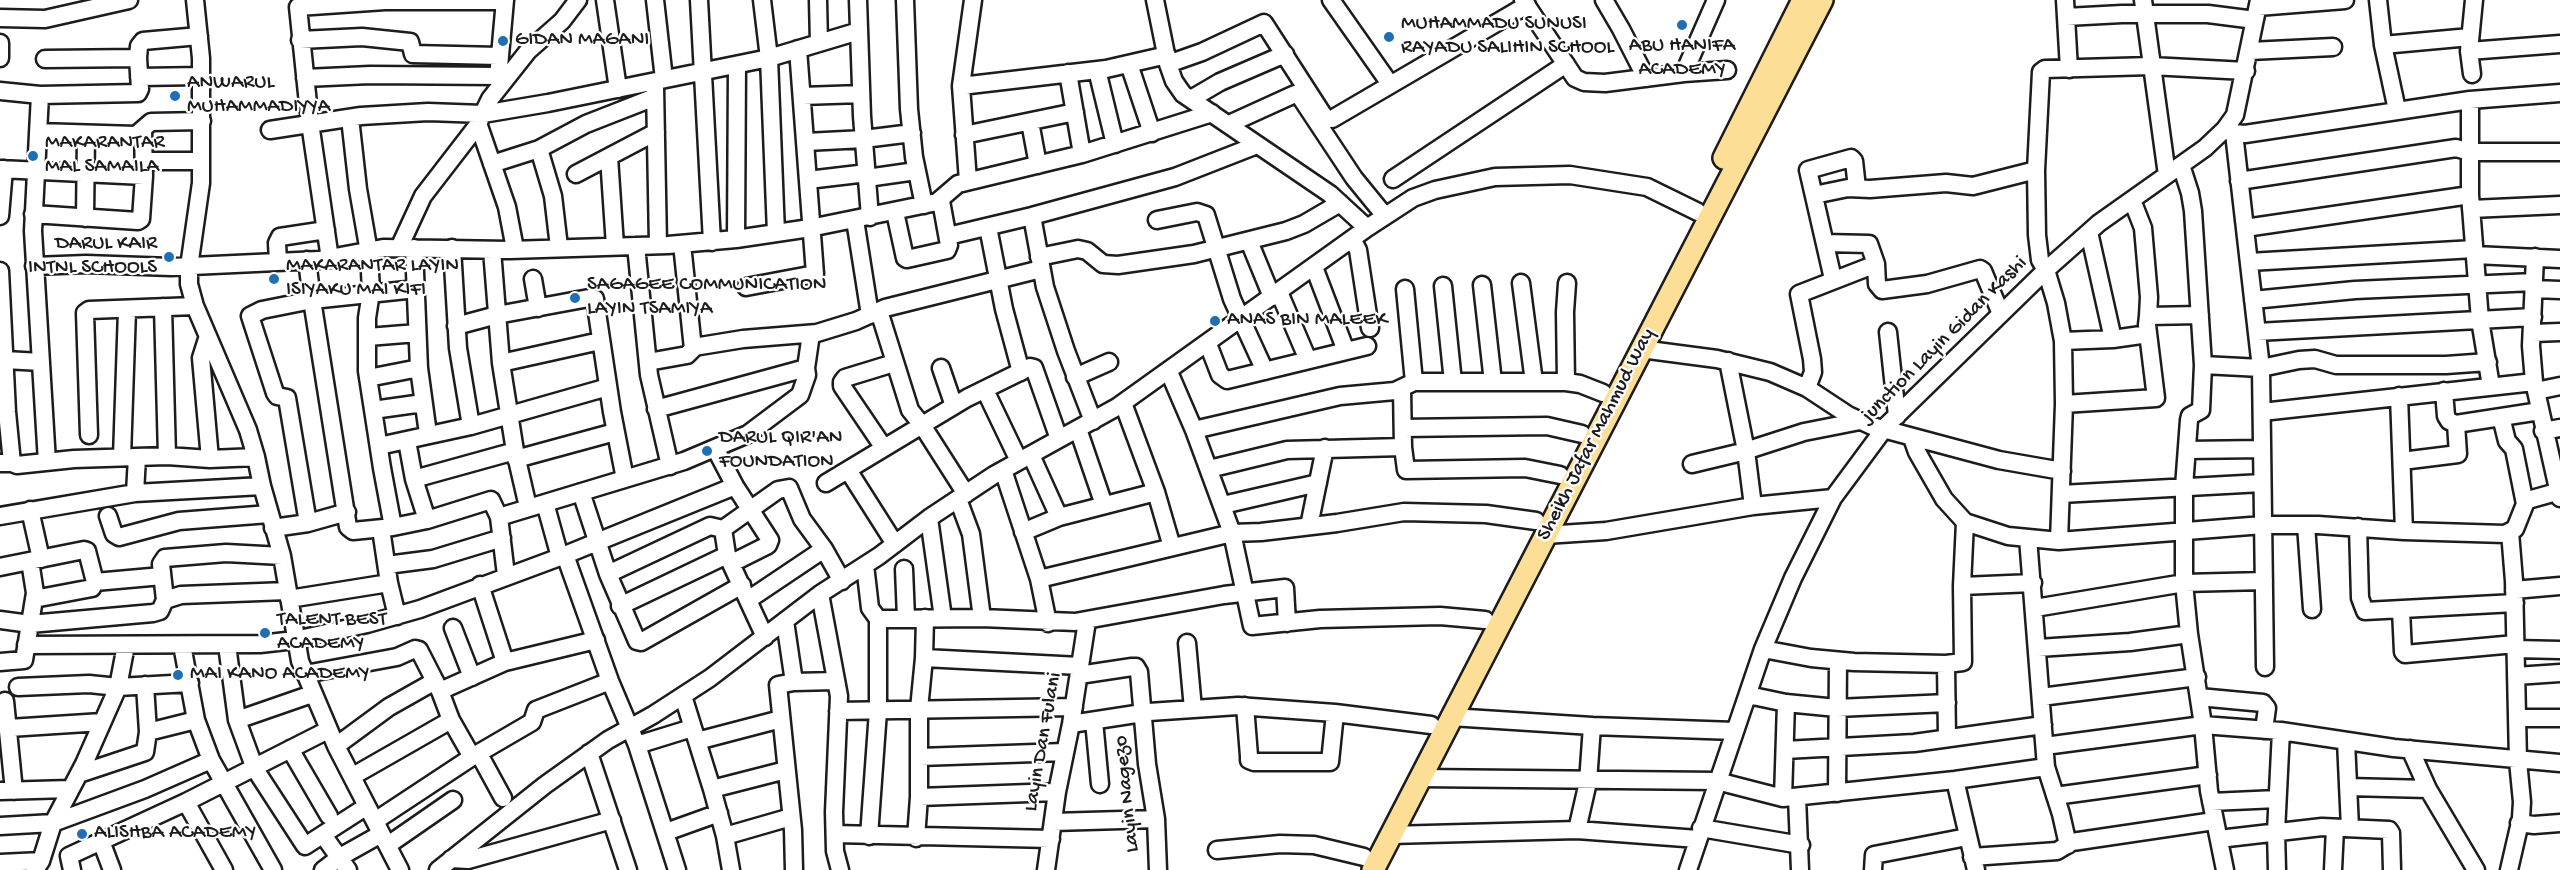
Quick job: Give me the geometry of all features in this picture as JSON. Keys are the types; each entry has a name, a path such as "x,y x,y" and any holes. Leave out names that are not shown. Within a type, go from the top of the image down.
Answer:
{"main road":[{"name":"Sheikh Jafar Mahmud Way","path":"1365,866 1390,835 1451,717 1541,528 1560,475 1698,212 1803,0"},
{"name":"Sheikh Jafar Mahmud Way","path":"1365,866 1431,725 1485,620 1541,528 1641,349 1822,0"}],"street":[{"path":"0,18 45,19 129,0"},
{"path":"195,0 199,36 202,121 200,193 189,267 189,284 195,306 248,430 282,555 295,640 312,694 400,870"},
{"path":"330,259 310,123 298,7 385,2 505,0 499,56 499,81"},
{"path":"428,434 419,368 416,289 406,248 423,196 480,118 499,81 562,21 578,0"},
{"path":"605,0 618,89"},
{"path":"655,0 658,86 656,132 658,245"},
{"path":"699,0 712,242"},
{"path":"762,0 769,58 776,233"},
{"path":"818,0 819,43"},
{"path":"858,0 861,94 867,176 862,218 874,313 894,363 904,399 922,425 962,497 971,534 982,618"},
{"path":"905,0 912,134 916,171 924,205"},
{"path":"968,181 961,86 973,0"},
{"path":"1155,0 1167,59 1180,90 1340,202 1367,228"},
{"path":"1331,0 1390,84"},
{"path":"1604,0 1622,29 1646,78"},
{"path":"1684,73 1716,0"},
{"path":"2069,69 2065,8 2144,7 2217,14 2345,0"},
{"path":"2378,0 2382,45 2397,110"},
{"path":"2472,74 2470,44 2474,0"},
{"path":"961,86 1098,70 1203,52 1253,30 1262,23 1266,24 1326,119 1332,119 1525,3 1575,78 1584,82 1605,83 1727,70"},
{"path":"2144,7 2167,175"},
{"name":"junction Layin Gidan Kashi","path":"1689,870 1763,649 1793,578 1833,498 1884,429 2046,270 2089,232 2229,131 2246,71 2258,9"},
{"path":"492,164 539,149 658,86 704,72 769,58 859,31"},
{"path":"0,91 40,95 138,93 138,58 143,41 199,36"},
{"path":"300,40 362,37 410,42 413,54 499,56"},
{"path":"0,43 0,58"},
{"path":"2382,45 2560,44"},
{"path":"2250,51 2333,47"},
{"path":"746,286 813,276 815,272 798,49"},
{"path":"1191,99 1220,82 1285,54"},
{"path":"45,59 138,58"},
{"path":"1129,64 1152,133"},
{"path":"1393,179 1566,64"},
{"path":"736,239 737,65"},
{"path":"2059,541 2064,405 2063,341 2056,303 2046,270 2040,260 2037,235 2036,170 2041,72 2045,69 2151,66 2246,71"},
{"path":"1098,70 1115,144"},
{"path":"1068,73 1082,154"},
{"path":"305,78 370,75 499,81"},
{"path":"139,77 201,76"},
{"path":"270,130 350,118 428,112 480,118 618,89 658,86"},
{"path":"2265,667 2261,368 2239,181 2229,131 2245,134 2470,100 2560,93"},
{"path":"802,96 861,94"},
{"path":"1229,124 1295,94 1299,95 1354,178 1385,216"},
{"path":"40,95 33,214 34,266 47,462"},
{"path":"2470,100 2470,202 2480,320 2491,386"},
{"path":"964,135 1075,112"},
{"path":"34,266 86,264 159,268 189,267 330,259 383,248 515,249 636,246 736,239 810,228 941,201 951,189 968,181 1082,154 1212,113"},
{"path":"350,118 358,189 369,252 371,292 367,318 368,378 379,446 387,528 389,583 397,616"},
{"path":"480,118 492,164 507,207 515,249"},
{"path":"38,132 136,135 151,122 202,121"},
{"path":"1030,122 1038,165"},
{"path":"33,214 138,221 141,219 144,168 143,130"},
{"path":"576,174 656,132"},
{"path":"86,134 86,218"},
{"path":"806,142 864,140 912,134"},
{"path":"948,236 1175,177 1257,145"},
{"path":"2239,181 2456,148 2470,152 2560,152"},
{"path":"539,149 553,196 559,247"},
{"path":"609,157 615,246"},
{"path":"1833,279 1808,173 1810,168 1851,158 1854,160 1857,188"},
{"path":"0,216 2,169 86,173 201,161"},
{"path":"708,162 736,161"},
{"path":"2181,165 2193,211 2203,364 2201,410 2190,416 2187,450 2184,487 2184,583 2211,802 2225,870"},
{"path":"1814,195 1857,188 1946,183 1973,186 2036,170"},
{"path":"808,180 916,171"},
{"path":"445,865 502,818 590,753 682,696 765,637 820,594 865,565 929,518 1003,470 1123,403 1367,228 1413,198 1427,192 1495,177 1544,174 1585,176 1647,187 1698,212"},
{"path":"2064,405 2156,398 2148,334 2149,297 2143,228 2132,200"},
{"path":"896,212 904,255 907,260 946,250 949,245 941,201"},
{"path":"694,347 743,339 811,334 942,292 999,279 1078,249 1087,251 1103,264 1118,265 1216,249 1304,224 1340,202"},
{"path":"2245,228 2470,202 2560,205"},
{"path":"1157,220 1202,213 1206,215 1232,300 1265,371"},
{"path":"1032,216 1040,263 1075,376 1104,506"},
{"path":"988,227 1004,309 1021,372"},
{"path":"278,262 277,243 280,237 326,230"},
{"path":"2089,232 2113,339"},
{"path":"1352,240 1358,250 1370,328"},
{"path":"1249,241 1308,360"},
{"path":"1825,243 1866,243 1872,248 1877,284 1882,290 1927,284 1980,269 1983,271 2001,314"},
{"path":"648,362 693,352 682,244"},
{"path":"636,246 648,362 656,409 670,466"},
{"path":"452,248 456,326 471,426"},
{"path":"492,249 501,363 516,455 537,505 563,556 610,681 637,745 677,870"},
{"path":"2249,262 2475,252 2560,259"},
{"path":"1912,438 1917,452 1944,499 1965,522 1988,531 2028,538 2059,541 2263,525 2358,527 2404,531 2510,532 2519,524 2528,500 2560,493 2552,429 2540,411 2535,386 2531,346 2535,257"},
{"path":"307,260 347,512 346,522 350,530 387,528 426,520 491,500 499,517 506,575"},
{"path":"1807,388 1813,372 1812,358 1799,294 1876,264"},
{"path":"1314,267 1346,351"},
{"path":"0,271 5,360 6,463 16,465 167,456 210,459 256,457"},
{"path":"532,279 538,308"},
{"path":"1521,283 1534,382"},
{"path":"1566,382 1564,312 1567,283"},
{"path":"1482,285 1493,382"},
{"path":"2253,300 2374,289 2478,285 2534,286 2560,290"},
{"path":"1443,286 1453,382"},
{"path":"308,523 287,398 277,396 275,393 250,316 262,310 312,300 416,289"},
{"path":"1405,289 1408,385 1403,447 1406,470 1525,468 1560,475"},
{"path":"456,326 497,315 594,299 615,432 625,478"},
{"path":"89,435 85,313 89,310 195,306"},
{"path":"163,307 167,456"},
{"path":"127,310 130,457 135,493"},
{"path":"2148,316 2200,315"},
{"path":"2257,332 2480,320 2533,325 2560,332"},
{"path":"1888,332 1897,416"},
{"path":"368,337 417,333"},
{"path":"499,517 670,466 748,434 794,402 800,394 805,381 811,334"},
{"path":"2063,341 2113,339 2148,334"},
{"path":"208,336 201,358 210,459"},
{"path":"501,363 600,341"},
{"path":"1208,344 1223,379 1227,380 1367,346"},
{"path":"1641,349 1728,361 1770,372 1807,388 1860,421 1912,438 1999,459 2062,471"},
{"path":"2203,364 2261,368 2315,359 2336,364 2393,365 2488,362"},
{"path":"5,360 41,362"},
{"path":"1728,361 1746,450 1753,506"},
{"path":"1075,376 1109,362"},
{"path":"884,448 842,386 842,382 845,378 894,363"},
{"path":"826,483 954,406 1030,367 1034,368 1059,440"},
{"path":"368,378 419,368"},
{"path":"656,409 806,368"},
{"path":"941,368 954,406"},
{"path":"1169,372 1223,505 1232,533 1243,593 1252,626 1320,620 1429,616 1485,620"},
{"path":"1194,430 1319,400 1408,385 1453,382 1566,382 1580,384 1603,393"},
{"path":"2262,412 2491,386 2560,386"},
{"path":"379,446 471,426 608,387"},
{"path":"985,390 1059,517"},
{"path":"2444,391 2446,416 2449,421 2456,424 2540,411"},
{"path":"2399,396 2404,531"},
{"path":"373,410 423,403"},
{"path":"1123,403 1156,492 1172,547"},
{"path":"2501,417 2507,441 2514,449 2525,504"},
{"path":"1692,464 1804,432 1860,421"},
{"path":"2402,461 2458,454 2456,424"},
{"path":"1403,428 1547,426 1582,434"},
{"path":"414,479 615,432"},
{"path":"407,441 414,479 426,520"},
{"path":"1209,469 1275,452 1325,448 1403,447"},
{"path":"620,606 769,543 715,448"},
{"path":"1309,526 1325,448"},
{"path":"2187,450 2262,449"},
{"path":"848,470 895,544"},
{"path":"1003,470 1039,579 1048,622"},
{"path":"1223,505 1318,483"},
{"path":"2061,494 2262,483"},
{"path":"0,516 135,493 262,486"},
{"path":"26,645 226,645 295,640 397,616 563,556 735,486"},
{"path":"608,574 710,526 723,529 778,490 789,488 802,519 824,549 842,580"},
{"path":"581,492 620,606 632,635 641,642 745,592 824,549"},
{"path":"1023,532 1059,517 1156,492"},
{"path":"1039,579 1232,533 1309,526 1413,512 1486,514 1541,528 1606,531 1753,506 1833,498"},
{"path":"0,662 24,661 34,599 35,560 30,510"},
{"path":"108,516 114,534 119,537 179,520 308,523 347,512"},
{"path":"929,518 943,618"},
{"path":"1763,649 1838,661 1961,664 1964,659 1962,586 1965,522"},
{"path":"2306,525 2313,609"},
{"path":"2358,527 2360,598 2363,609 2368,613 2515,597 2560,586"},
{"path":"723,529 729,559 765,637"},
{"path":"2509,870 2522,802 2518,761 2515,597 2510,532"},
{"path":"387,565 434,559 502,537"},
{"path":"2028,538 2046,767 2068,845"},
{"path":"0,567 86,550 95,582 92,588 34,599"},
{"path":"0,620 30,624 153,613 160,611 165,600 161,564 165,558 210,553 282,555"},
{"path":"865,565 870,608 878,619 878,711 869,836"},
{"path":"904,569 906,618"},
{"path":"95,582 162,576"},
{"path":"2035,608 2184,583 2264,581"},
{"path":"165,600 181,595 288,595 389,583"},
{"path":"1962,586 2032,583"},
{"path":"480,585 506,662"},
{"path":"878,619 982,618 1048,622 1087,621 1243,593 1286,588 1287,623"},
{"path":"820,594 836,681 838,711 834,812 835,851 840,870"},
{"path":"2402,610 2403,652 2405,654 2515,646 2560,650"},
{"path":"916,838 920,757 919,708 925,618"},
{"path":"785,621 794,682"},
{"name":"Layin Dan Fulani","path":"1046,870 1057,792 1074,707 1087,621"},
{"path":"453,628 472,677"},
{"path":"2038,648 2130,642 2189,634"},
{"path":"336,746 389,707 438,686 472,677 506,662 596,640"},
{"path":"1187,643 1193,709"},
{"path":"0,863 38,865 53,823 69,789 79,774 118,687 126,645"},
{"path":"182,645 196,720 211,760 222,784 273,870"},
{"path":"226,645 237,720 255,768 306,846 323,835 378,827 453,800"},
{"path":"305,674 397,657 415,649 422,653 451,720 503,798"},
{"path":"924,658 1079,671"},
{"path":"1837,793 1838,661"},
{"path":"1946,664 1947,738"},
{"name":"Layin Nagezo","path":"1079,671 1136,668 1139,672 1147,764 1156,819 1158,870"},
{"path":"2516,676 2560,673"},
{"path":"2041,697 2197,677"},
{"path":"323,870 344,863 378,827 476,755 532,722 536,710 610,681"},
{"path":"794,870 792,817 778,686 794,682 836,681"},
{"path":"18,687 89,684 118,687 190,683"},
{"path":"79,774 145,752 148,732 145,685"},
{"path":"237,720 312,694"},
{"path":"682,696 719,813 731,870"},
{"path":"1748,696 1786,703 1837,708 1947,703"},
{"path":"2199,697 2263,703 2267,708 2264,730"},
{"path":"6,701 9,728 5,746 7,791 69,789"},
{"path":"1786,703 1785,750 1790,797 1801,845 1800,870"},
{"path":"1245,706 1249,760 1254,762 1329,762 1332,756 1335,713"},
{"path":"1071,724 1142,714 1245,706 1335,713 1431,725"},
{"path":"838,711 1074,707"},
{"path":"1451,717 1592,726 1735,731"},
{"path":"2517,718 2560,718"},
{"path":"637,745 781,719"},
{"path":"148,732 196,720"},
{"path":"353,776 451,720"},
{"path":"1094,721 1100,784"},
{"path":"9,728 102,722"},
{"path":"1785,750 1838,748 1947,738 2043,725"},
{"path":"2045,746 2203,725 2281,731 2518,761 2560,763"},
{"path":"1577,830 1588,782 1592,726"},
{"path":"72,870 69,856 186,802 328,730"},
{"path":"2277,870 2276,832 2281,731"},
{"path":"2333,870 2343,828 2348,787 2346,741"},
{"path":"290,749 329,816"},
{"path":"2410,749 2428,789 2476,870"},
{"path":"920,757 1064,752"},
{"path":"590,753 627,870"},
{"path":"0,826 53,823 145,789 211,760"},
{"path":"1420,778 1588,782 1717,781 1790,797 1954,780 2046,767"},
{"path":"712,789 786,770"},
{"path":"2055,796 2208,775"},
{"path":"1954,780 1974,863 2057,851 2068,845 2214,821"},
{"path":"2348,787 2428,789"},
{"path":"919,797 1057,792"},
{"path":"2211,802 2277,799"},
{"path":"186,802 224,870"},
{"path":"666,832 719,813"},
{"path":"725,836 792,817"},
{"path":"835,834 916,838 1052,831 1156,819"},
{"path":"445,865 612,820"},
{"path":"2519,824 2560,824"},
{"path":"2219,839 2276,832 2343,828 2391,831 2392,870"},
{"path":"1390,835 1577,830 1700,834 1801,845"},
{"path":"323,835 344,863"},
{"path":"1873,870 1874,855 1967,837"},
{"path":"101,841 112,870"},
{"path":"1217,850 1280,844 1314,845 1365,866"}],"place":[{"name":"ABU HANIFA ACADEMY","path":"1682,25"},
{"name":"MUHAMMADU SUNUSI RAYADU SALIHIN SCHOOL","path":"1389,37"},
{"name":"GIDAN MAGANI","path":"503,41"},
{"name":"ANWARUL MUHAMMADIYYA","path":"175,96"},
{"name":"MAKARANTAR MAL SAMAILA","path":"33,156"},
{"name":"DARUL KAIR INTNL SCHOOLS","path":"169,257"},
{"name":"MAKARANTAR LAYIN ISIYAKU MAI KIFI","path":"274,279"},
{"name":"SAGAGEE COMMUNICATION LAYIN TSAMIYA","path":"575,298"},
{"name":"ANAS BIN MALEEK","path":"1215,321"},
{"name":"DARUL QIR'AN FOUNDATION","path":"707,451"},
{"name":"TALENT BEST ACADEMY","path":"265,633"},
{"name":"MAI KANO ACADEMY","path":"178,675"},
{"name":"ALISHBA ACADEMY","path":"82,834"}]}
